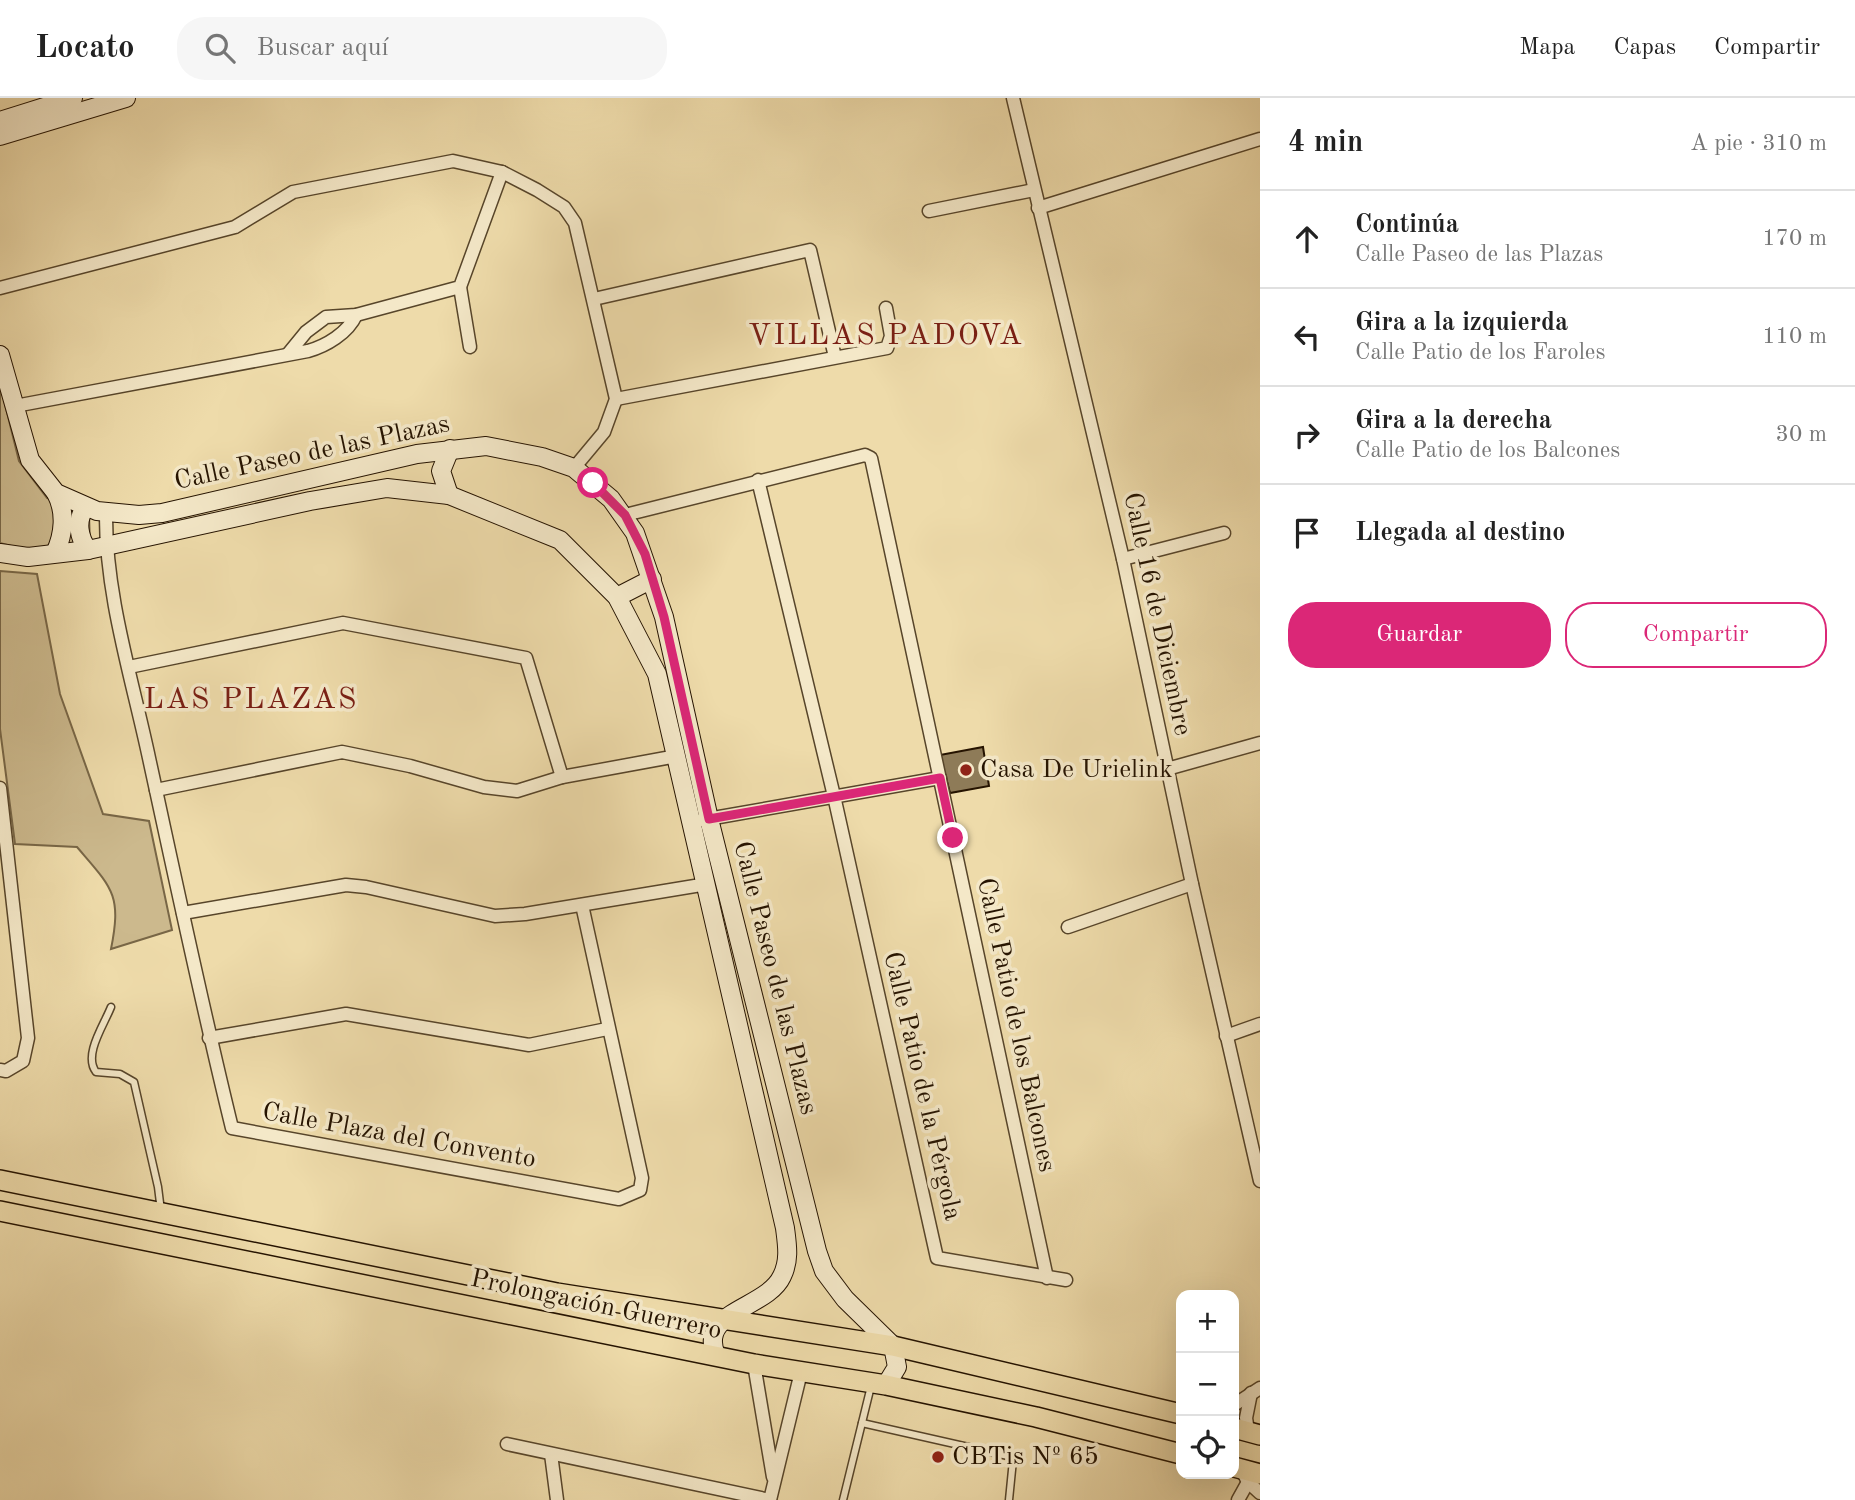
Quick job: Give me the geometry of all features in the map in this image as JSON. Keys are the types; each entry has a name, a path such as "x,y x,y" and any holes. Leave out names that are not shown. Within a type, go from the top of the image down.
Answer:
{"main road":[{"name":"Prolongación Guerrero","path":"0,1180 557,1293 894,1346 1176,1413"},
{"name":"Prolongación Guerrero","path":"0,1211 754,1364 878,1384 1036,1417 1176,1453"},
{"path":"493,1311 499,1281"}],"street":[{"path":"0,121 73,98"},
{"path":"0,136 126,98"},
{"name":"Calle 16 de Diciembre","path":"1013,98 1123,559 1192,884 1260,1181"},
{"path":"1038,208 1260,139"},
{"path":"0,288 235,227 293,192 453,160 502,172 552,198 571,215 594,299 616,400 604,432 574,468"},
{"path":"470,347 460,287 502,172"},
{"path":"929,211 1034,190"},
{"path":"594,299 810,250 835,357"},
{"path":"288,354 316,323 335,314 356,315 460,287"},
{"path":"616,400 887,348 891,336 886,308"},
{"path":"16,405 321,347 352,323 356,315"},
{"name":"Calle Paseo de las Plazas","path":"0,355 30,460 56,493 86,507 106,512 162,513 450,449 486,446 542,457 574,468 625,515 645,554 664,617 701,820 817,1251 824,1270 845,1299 894,1346"},
{"path":"449,495 441,471 450,449"},
{"name":"Calle Patio de los Balcones","path":"758,480 867,456 871,458 1047,1278"},
{"path":"625,515 758,480 834,796"},
{"name":"Calle Paseo de las Plazas","path":"0,554 28,557 97,549 310,501 387,488 449,495 560,540 617,597 657,674 677,756 701,820 707,884 779,1193 788,1249 787,1264 778,1284 725,1319"},
{"path":"55,553 61,541 63,521 56,493"},
{"path":"86,507 80,524 81,538 97,549"},
{"name":"Calle Plaza del Convento","path":"106,512 97,549 129,667 209,1038 232,1128 619,1199 640,1191 642,1178 607,1029 582,905"},
{"path":"1123,559 1224,533"},
{"path":"617,597 652,579"},
{"path":"129,667 343,623 526,658 562,777"},
{"path":"1167,769 1260,743"},
{"path":"156,790 342,752 410,766 484,787 517,791 562,777 677,756"},
{"path":"701,820 940,778"},
{"path":"0,788 29,1038 23,1061 6,1071 0,1070"},
{"name":"Calle Patio de la Pérgola","path":"834,796 937,1258 1066,1280"},
{"path":"183,913 346,885 366,887 495,916 582,905 707,884"},
{"path":"1068,927 1192,884"},
{"path":"209,1038 346,1014 529,1045 607,1029"},
{"path":"1226,1036 1260,1024"},
{"path":"716,1356 712,1346 712,1333 725,1319"},
{"path":"878,1384 897,1367 894,1346"},
{"path":"754,1364 774,1485"},
{"path":"507,1444 770,1500 801,1372"},
{"path":"1239,1401 1255,1390"},
{"path":"1247,1431 1247,1405 1255,1390"},
{"path":"551,1454 556,1500"},
{"path":"1246,1473 1260,1493"},
{"path":"1238,1500 1246,1473"}],"lane":[{"path":"111,1007 91,1055 92,1065 96,1072 120,1074 134,1082 158,1187 161,1213"},
{"path":"846,1499 862,1423 878,1384"},
{"path":"862,1423 1009,1457 1015,1468 1009,1500"}],"shaded area":[{"path":"0,384 19,461 47,498 89,515 90,544 29,551 0,543"},
{"path":"0,571 37,574 60,694 103,814 149,821 172,930 111,949 115,916 111,893 99,872 77,847 15,844 0,729"}],"building":[{"name":"Casa De Urielink","path":"983,747 989,786 950,793 940,755"}],"place":[{"name":"Casa De Urielink","path":"966,770"},
{"name":"CBTis Nº 65","path":"938,1457"}],"district":[{"name":"VILLAS PADOVA","path":"886,336"},
{"name":"LAS PLAZAS","path":"251,700"}],"route":[{"path":"593,483 625,515 645,554 664,617 709,819 940,778 953,838"}]}
